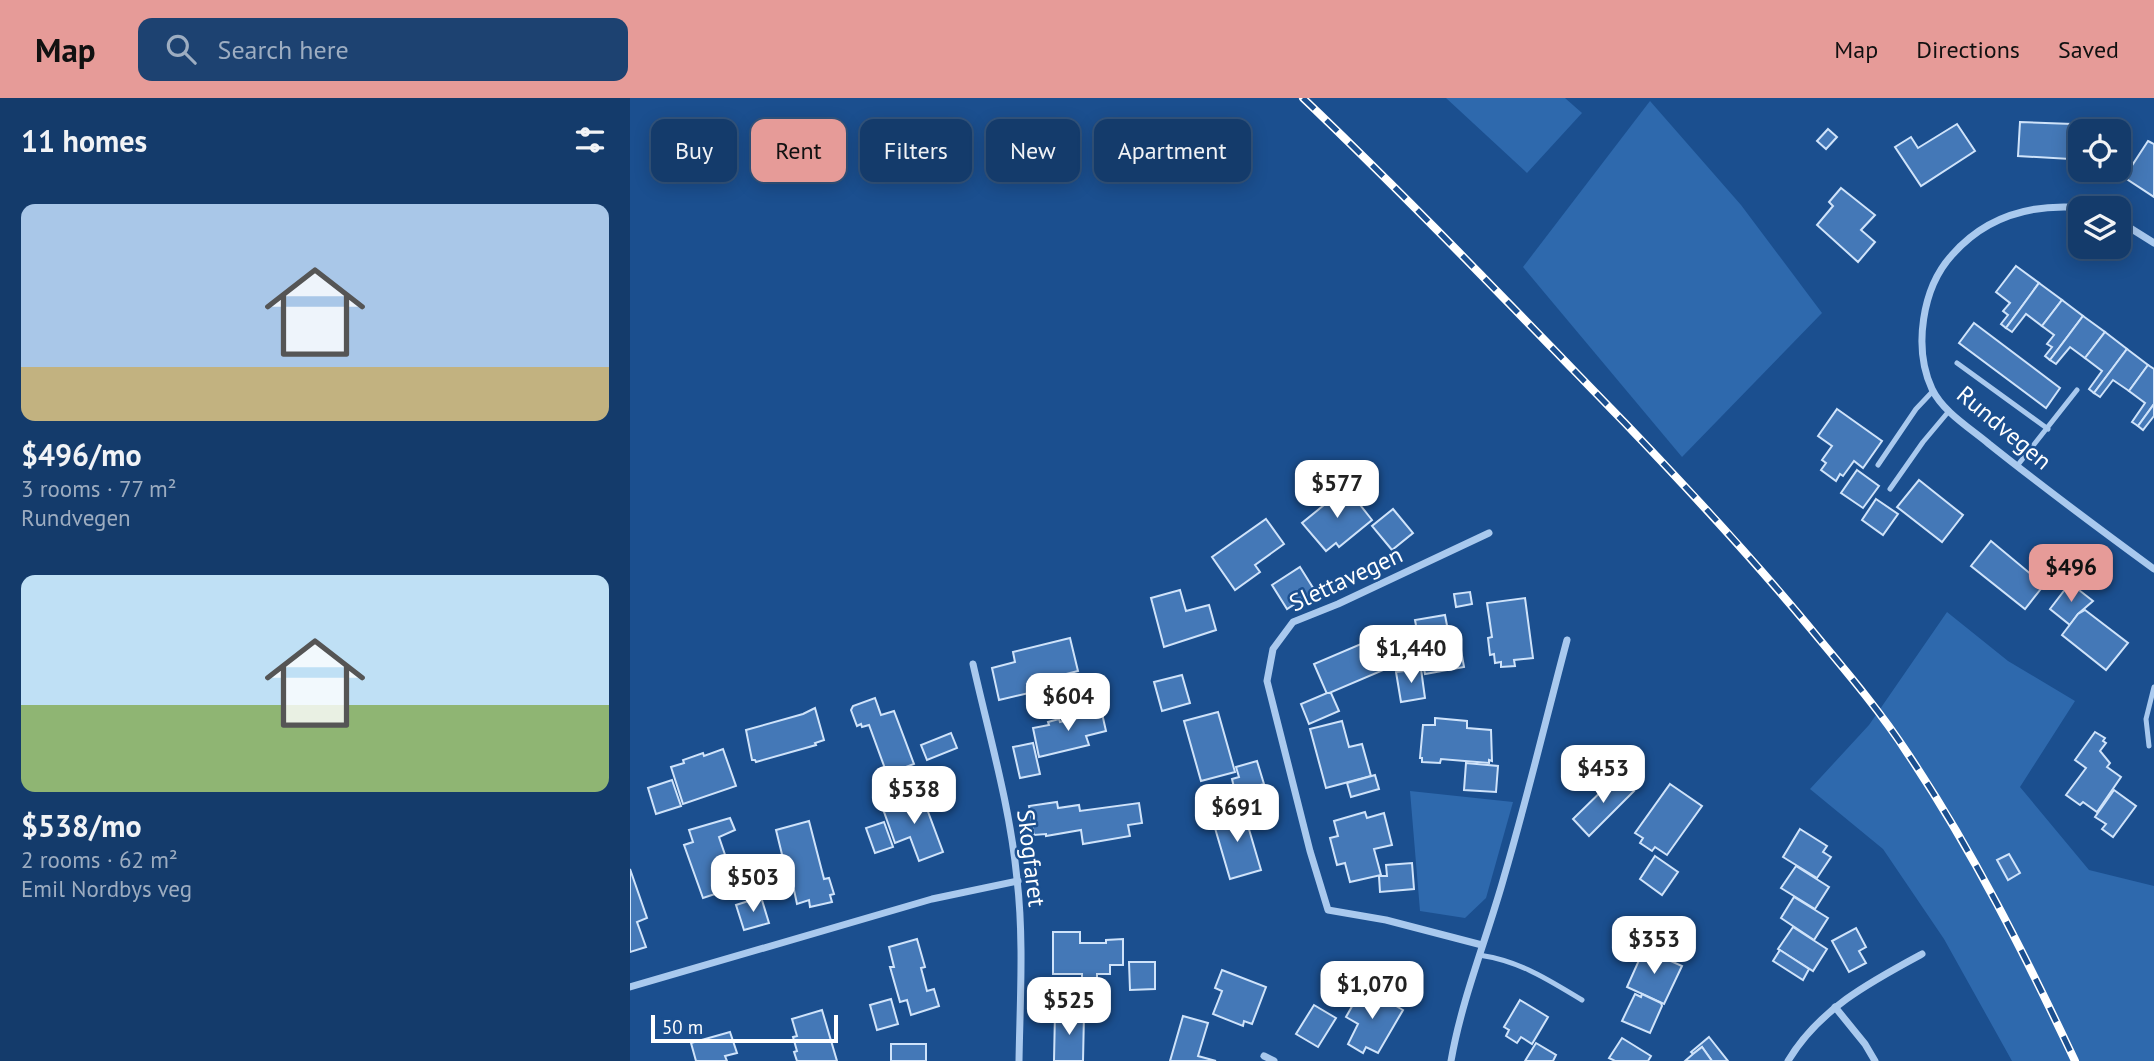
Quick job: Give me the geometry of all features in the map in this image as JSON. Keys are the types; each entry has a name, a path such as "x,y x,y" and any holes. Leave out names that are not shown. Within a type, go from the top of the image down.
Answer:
{"street":[{"name":"Rundvegen","path":"2068,206 2009,215 1980,229 1962,243 1943,265 1932,287 1924,321 1922,351 1933,391 1949,411 2154,569"},
{"path":"2131,229 2154,243"},
{"name":"Slettavegen","path":"1482,945 1386,920 1328,910 1310,851 1267,681 1273,649 1293,622 1338,604 1489,533"},
{"path":"1451,1061 1479,955 1504,878 1567,640"},
{"name":"Skogfaret","path":"973,664 1002,788 1018,881 1019,1061"},
{"path":"630,987 932,899 1018,881"},
{"path":"1788,1061 1807,1032 1835,1007 1862,988 1923,954"},
{"path":"1835,1007 1875,1061"},
{"path":"1264,1056 1274,1061"}],"lane":[{"path":"1957,363 2048,429"},
{"path":"2017,466 2077,390"},
{"path":"1878,466 1916,409 1933,391"},
{"path":"1891,489 1923,442 1949,411"},
{"path":"2149,746 2146,719 2154,687"},
{"path":"1479,955 1502,958 1524,966 1582,1000"}],"shaded area":[{"path":"1446,98 1565,98 1582,113 1527,173"},
{"path":"1650,101 1741,205 1822,313 1682,457 1523,267"},
{"path":"1947,612 2008,661 2075,701 2020,787 2089,870 2154,886 2154,1061 2012,1061 1944,939 1883,849 1810,789 1869,725"},
{"path":"1410,791 1513,802 1486,898 1465,918 1420,911"}],"building":[{"path":"2020,122 2068,124 2068,159 2018,156"},
{"path":"1957,124 1975,151 1921,186 1895,147 1911,137 1918,148"},
{"path":"1828,129 1837,137 1826,149 1817,141"},
{"path":"2148,141 2154,144 2154,197 2131,182 2131,167"},
{"path":"1841,188 1875,215 1861,230 1875,242 1858,262 1817,225 1833,206 1829,202"},
{"path":"2016,266 2039,283 2006,328 2001,324 2008,315 2003,311 2010,303 1996,292"},
{"path":"2039,283 2062,300 2042,326 2026,314 2012,332 2006,328"},
{"path":"2062,300 2083,316 2050,360 2045,356 2052,347 2047,344 2054,335 2042,326"},
{"path":"2083,316 2105,332 2085,358 2070,347 2056,364 2050,360"},
{"path":"1974,323 2060,388 2046,408 1959,343"},
{"path":"2105,332 2127,349 2094,393 2089,389 2102,371 2085,358"},
{"path":"2127,349 2148,365 2129,391 2113,380 2100,397 2094,393"},
{"path":"2148,365 2154,369 2154,404 2138,426 2132,422 2145,403 2129,391"},
{"path":"2154,404 2154,416 2143,430 2138,426"},
{"path":"1837,409 1882,441 1863,468 1854,461 1836,481 1821,470 1826,463 1822,460 1832,446 1818,436"},
{"path":"1857,470 1879,486 1863,508 1841,493"},
{"path":"1919,480 1963,515 1942,542 1897,507"},
{"path":"1346,487 1372,520 1339,547 1336,543 1326,551 1302,523"},
{"path":"1876,499 1898,514 1883,535 1862,520"},
{"path":"1393,509 1413,533 1392,550 1372,526"},
{"path":"1266,519 1284,544 1255,565 1260,572 1235,590 1212,557"},
{"path":"1991,541 2044,585 2025,609 1971,566"},
{"path":"1300,567 1315,591 1287,609 1272,585"},
{"path":"2070,583 2093,601 2070,625 2050,609"},
{"path":"1180,590 1186,611 1209,605 1216,630 1164,647 1151,598"},
{"path":"1470,592 1472,604 1456,607 1454,594"},
{"path":"1525,598 1533,658 1514,660 1515,666 1501,667 1501,662 1495,663 1494,654 1490,655 1488,638 1492,637 1487,603"},
{"path":"2085,610 2128,643 2106,670 2062,635 2078,614"},
{"path":"1445,615 1450,641 1459,639 1464,667 1425,674 1415,620"},
{"path":"1070,638 1078,671 1027,684 1029,693 999,700 992,668 1015,662 1013,652"},
{"path":"1375,638 1388,668 1327,694 1314,664"},
{"path":"1421,669 1425,698 1401,702 1396,672"},
{"path":"1182,675 1190,703 1162,711 1154,682"},
{"path":"1331,693 1339,711 1309,724 1301,704"},
{"path":"875,698 881,715 894,711 914,764 887,774 869,725 857,726 851,710 853,706"},
{"path":"815,708 824,740 815,743 816,745 756,762 752,760 746,730"},
{"path":"1101,709 1106,731 1086,736 1089,745 1039,757 1033,728 1049,725 1048,722 1059,719 1060,722 1078,718 1077,714"},
{"path":"1218,712 1235,772 1201,781 1184,721"},
{"path":"1435,718 1467,721 1467,728 1491,730 1492,761 1489,760 1489,763 1441,759 1440,763 1422,762 1420,758 1423,725 1435,725"},
{"path":"1342,721 1349,747 1362,744 1371,776 1326,788 1310,729"},
{"path":"2095,732 2105,738 2103,741 2106,743 2100,751 2110,763 2107,767 2121,777 2097,812 2066,795 2086,768 2075,760"},
{"path":"951,733 957,748 927,760 921,745"},
{"path":"1033,743 1040,774 1020,778 1013,747"},
{"path":"723,749 736,786 683,804 671,767 703,753 704,756"},
{"path":"1257,761 1264,784 1235,792 1232,779 1239,777 1236,767"},
{"path":"1466,763 1498,766 1496,792 1464,790"},
{"path":"1375,775 1379,789 1351,797 1347,783"},
{"path":"1618,775 1634,791 1589,836 1573,819"},
{"path":"672,780 681,806 656,814 648,788"},
{"path":"1670,784 1702,806 1667,855 1655,847 1652,851 1640,843 1643,838 1635,833"},
{"path":"2114,790 2136,806 2113,837 2102,829 2106,824 2095,817"},
{"path":"921,793 943,852 919,861 910,837 895,843 883,809"},
{"path":"1057,802 1058,808 1079,805 1080,811 1139,803 1142,823 1128,825 1130,836 1083,844 1081,830 1046,836 1034,835 1029,806"},
{"path":"1243,809 1261,870 1230,879 1212,818"},
{"path":"1365,812 1367,818 1384,813 1392,845 1374,849 1381,875 1350,882 1345,863 1337,865 1330,838 1338,836 1334,821"},
{"path":"730,818 735,830 719,837 736,887 703,898 684,845 693,842 689,830"},
{"path":"809,821 824,879 829,878 834,894 830,895 832,902 810,907 809,900 797,904 794,890 791,891 776,830"},
{"path":"884,822 893,847 875,853 866,828"},
{"path":"1800,829 1827,846 1823,852 1831,857 1817,878 1783,857"},
{"path":"2009,854 2020,873 2008,880 1997,860"},
{"path":"1655,856 1678,872 1662,895 1640,879"},
{"path":"1412,863 1414,889 1380,892 1379,876 1387,876 1386,865"},
{"path":"1796,866 1829,887 1815,909 1781,888"},
{"path":"630,869 647,918 637,922 646,947 630,952"},
{"path":"761,897 769,923 744,930 736,905"},
{"path":"1794,897 1828,918 1814,940 1781,918"},
{"path":"1793,927 1827,949 1813,971 1778,949"},
{"path":"1856,928 1866,947 1859,951 1866,963 1849,972 1832,941"},
{"path":"1053,932 1080,932 1080,943 1106,943 1106,940 1123,939 1123,965 1110,965 1110,974 1097,974 1097,982 1082,982 1082,974 1053,974"},
{"path":"917,939 925,967 921,968 927,991 934,989 939,1006 911,1015 907,1000 900,1002 890,967 894,967 889,947"},
{"path":"1644,949 1682,966 1664,1004 1627,987"},
{"path":"1780,950 1809,969 1803,980 1773,961"},
{"path":"1129,962 1155,962 1155,989 1130,990"},
{"path":"1222,970 1266,987 1252,1024 1244,1021 1243,1026 1213,1014 1222,991 1215,988"},
{"path":"1363,987 1403,1010 1378,1053 1366,1047 1363,1053 1348,1044 1358,1024 1346,1017"},
{"path":"1635,994 1641,997 1642,994 1661,1003 1650,1033 1622,1021"},
{"path":"891,999 898,1024 877,1030 870,1005"},
{"path":"1520,1000 1548,1017 1532,1044 1521,1037 1517,1043 1506,1036 1509,1030 1504,1027"},
{"path":"1314,1005 1336,1018 1318,1047 1296,1034"},
{"path":"822,1010 837,1061 797,1061 793,1037 797,1036 792,1019"},
{"path":"1055,1012 1084,1013 1083,1061 1054,1061"},
{"path":"1183,1016 1208,1023 1198,1056 1216,1061 1170,1061"},
{"path":"730,1032 737,1053 725,1056 727,1061 696,1061 691,1043"},
{"path":"1709,1037 1728,1061 1712,1061 1702,1047 1693,1054 1691,1052"},
{"path":"1622,1038 1651,1056 1648,1061 1615,1061 1609,1058"},
{"path":"1536,1043 1556,1055 1553,1061 1525,1061"},
{"path":"891,1044 926,1044 926,1061 891,1061"},
{"path":"1702,1047 1712,1061 1685,1061 1693,1054"}],"railway":[{"path":"1303,98 1505,299 1700,502 1855,682 1898,739 1954,828 2017,943 2075,1061"}]}
